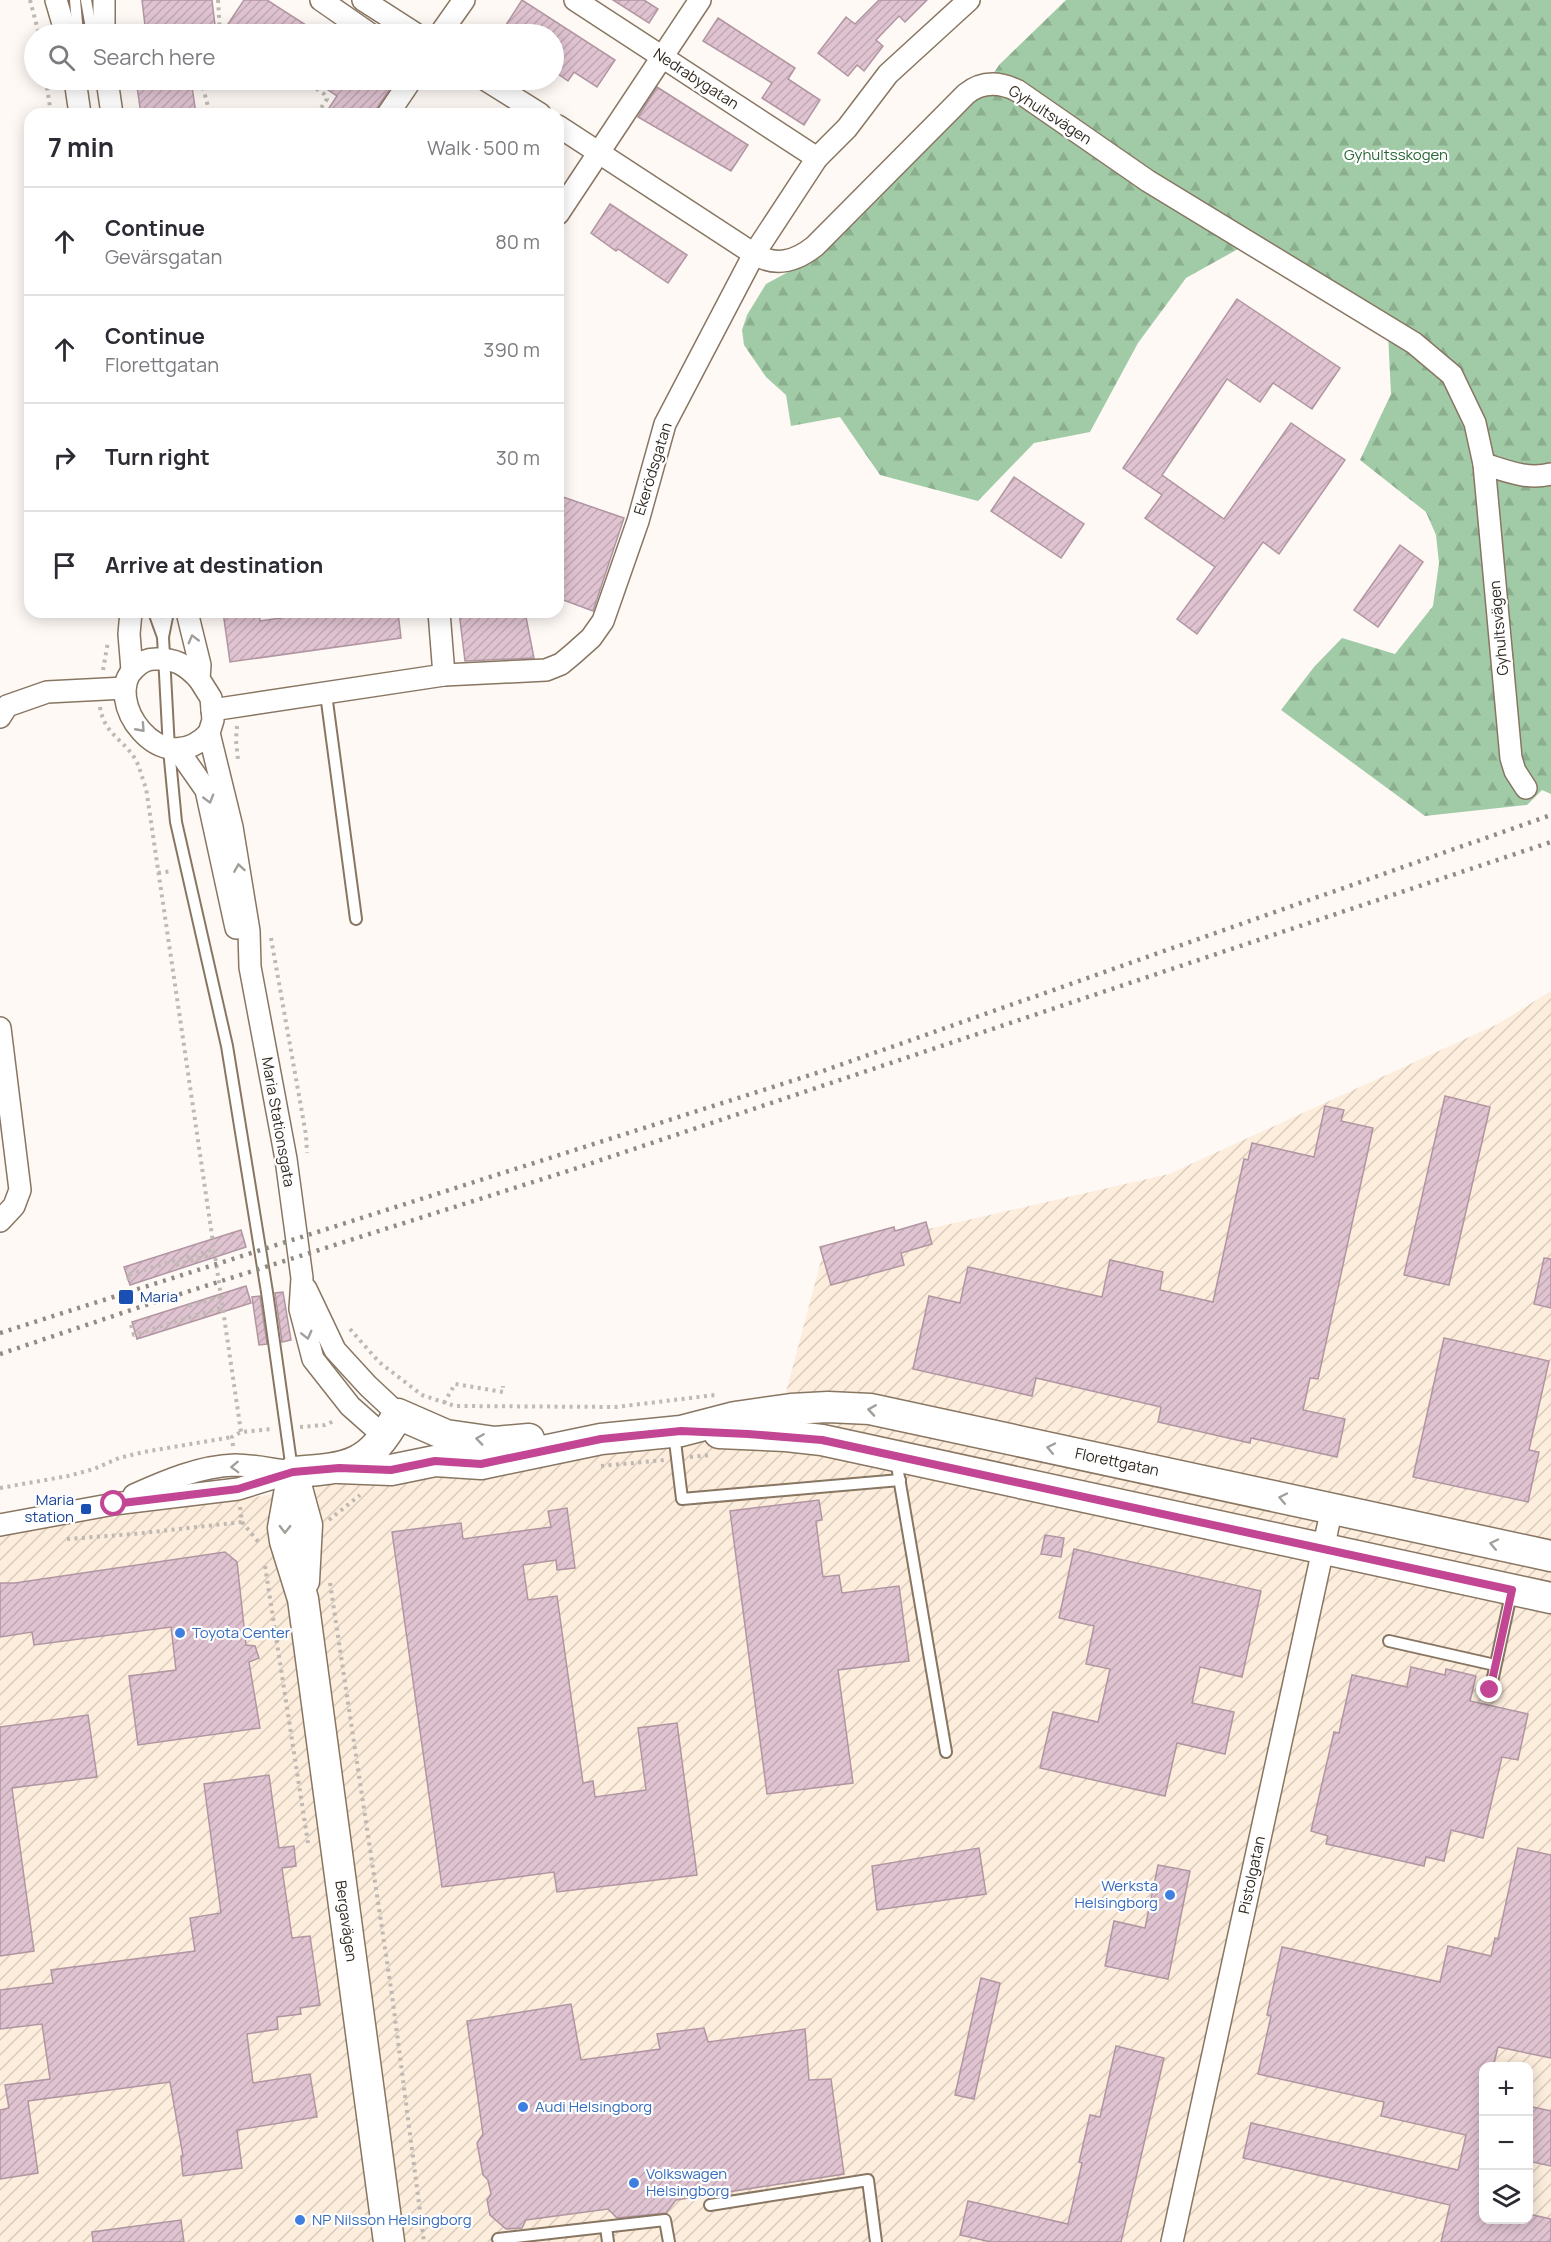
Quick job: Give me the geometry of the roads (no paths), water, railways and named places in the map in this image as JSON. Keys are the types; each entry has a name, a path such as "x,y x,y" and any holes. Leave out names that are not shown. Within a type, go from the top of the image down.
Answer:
{"street":[{"path":"56,0 63,24"},
{"path":"104,0 104,24"},
{"path":"321,0 356,24"},
{"path":"363,0 400,24"},
{"path":"447,24 464,0"},
{"name":"Nedrabygatan","path":"575,0 818,158"},
{"path":"564,205 700,0"},
{"name":"Ekerödsgatan","path":"212,710 444,675 546,670 561,664 591,638 603,621 630,543 665,424 754,254 818,158 847,128 888,74 969,0"},
{"name":"Gyhultsvägen","path":"564,130 754,254 775,262 790,261 805,254 966,94 984,84 1005,85 1018,91 1148,181 1414,343 1452,375 1475,423 1484,464 1511,758 1515,771 1526,788"},
{"path":"76,90 79,108"},
{"path":"108,90 111,108"},
{"path":"392,108 404,90"},
{"path":"502,90 530,108"},
{"path":"1484,464 1523,477 1541,477 1551,474"},
{"name":"Maria Stationsgata","path":"130,618 127,705 137,726 154,741 173,749 206,790 213,814 220,863 241,950 250,967"},
{"name":"Maria Stationsgata","path":"188,618 200,665 200,679"},
{"path":"439,618 444,675"},
{"path":"0,717 7,706 47,692 100,689 128,679 145,661 165,658"},
{"name":"Maria Stationsgata","path":"165,658 182,662 200,679 211,698 213,720 209,733 232,827 249,931 250,967 286,1159 302,1278 300,1309 313,1359 350,1406 441,1448"},
{"path":"173,749 191,748 200,743 209,733"},
{"path":"0,1028 20,1190 14,1206 0,1221"},
{"name":"Maria Stationsgata","path":"302,1278 335,1350 368,1386 392,1426"},
{"name":"Florettgatan","path":"677,1441 735,1417 790,1409 870,1408 1551,1556"},
{"path":"339,1468 359,1460 392,1426"},
{"name":"Florettgatan","path":"293,1472 339,1468 391,1470 441,1448 543,1438 599,1453 677,1441 798,1438 822,1440 898,1468 1324,1549 1551,1598"},
{"path":"0,1525 114,1504 163,1482 203,1470 236,1466 293,1472"},
{"name":"Bergavägen","path":"293,1472 295,1526 303,1599 389,2242"},
{"name":"Pistolgatan","path":"1172,2242 1332,1508"}],"lane":[{"path":"75,0 77,24"},
{"path":"86,0 90,24"},
{"path":"156,618 163,637 173,749 176,822 201,940 217,996 232,1078 293,1472"},
{"path":"163,637 167,618"},
{"path":"326,693 356,919"},
{"path":"677,1441 682,1499 898,1468 946,1752"},
{"path":"1490,1690 1512,1590"},
{"path":"1389,1641 1495,1665"},
{"path":"710,2205 868,2180 876,2242"},
{"path":"498,2239 665,2220 669,2242"},
{"path":"606,2227 608,2242"}],"railway":[{"path":"0,1333 823,1071 1551,815"},
{"path":"0,1354 152,1303 571,1170 1551,842"}],"place":[{"name":"Maria","path":"126,1297"},
{"name":"Maria station","path":"86,1509"},
{"name":"Toyota Center","path":"180,1633"},
{"name":"Werksta Helsingborg","path":"1170,1895"},
{"name":"Audi Helsingborg","path":"523,2107"},
{"name":"Volkswagen Helsingborg","path":"634,2183"},
{"name":"NP Nilsson Helsingborg","path":"300,2220"}],"park label":[{"name":"Gyhultsskogen","path":"1396,155"}]}
